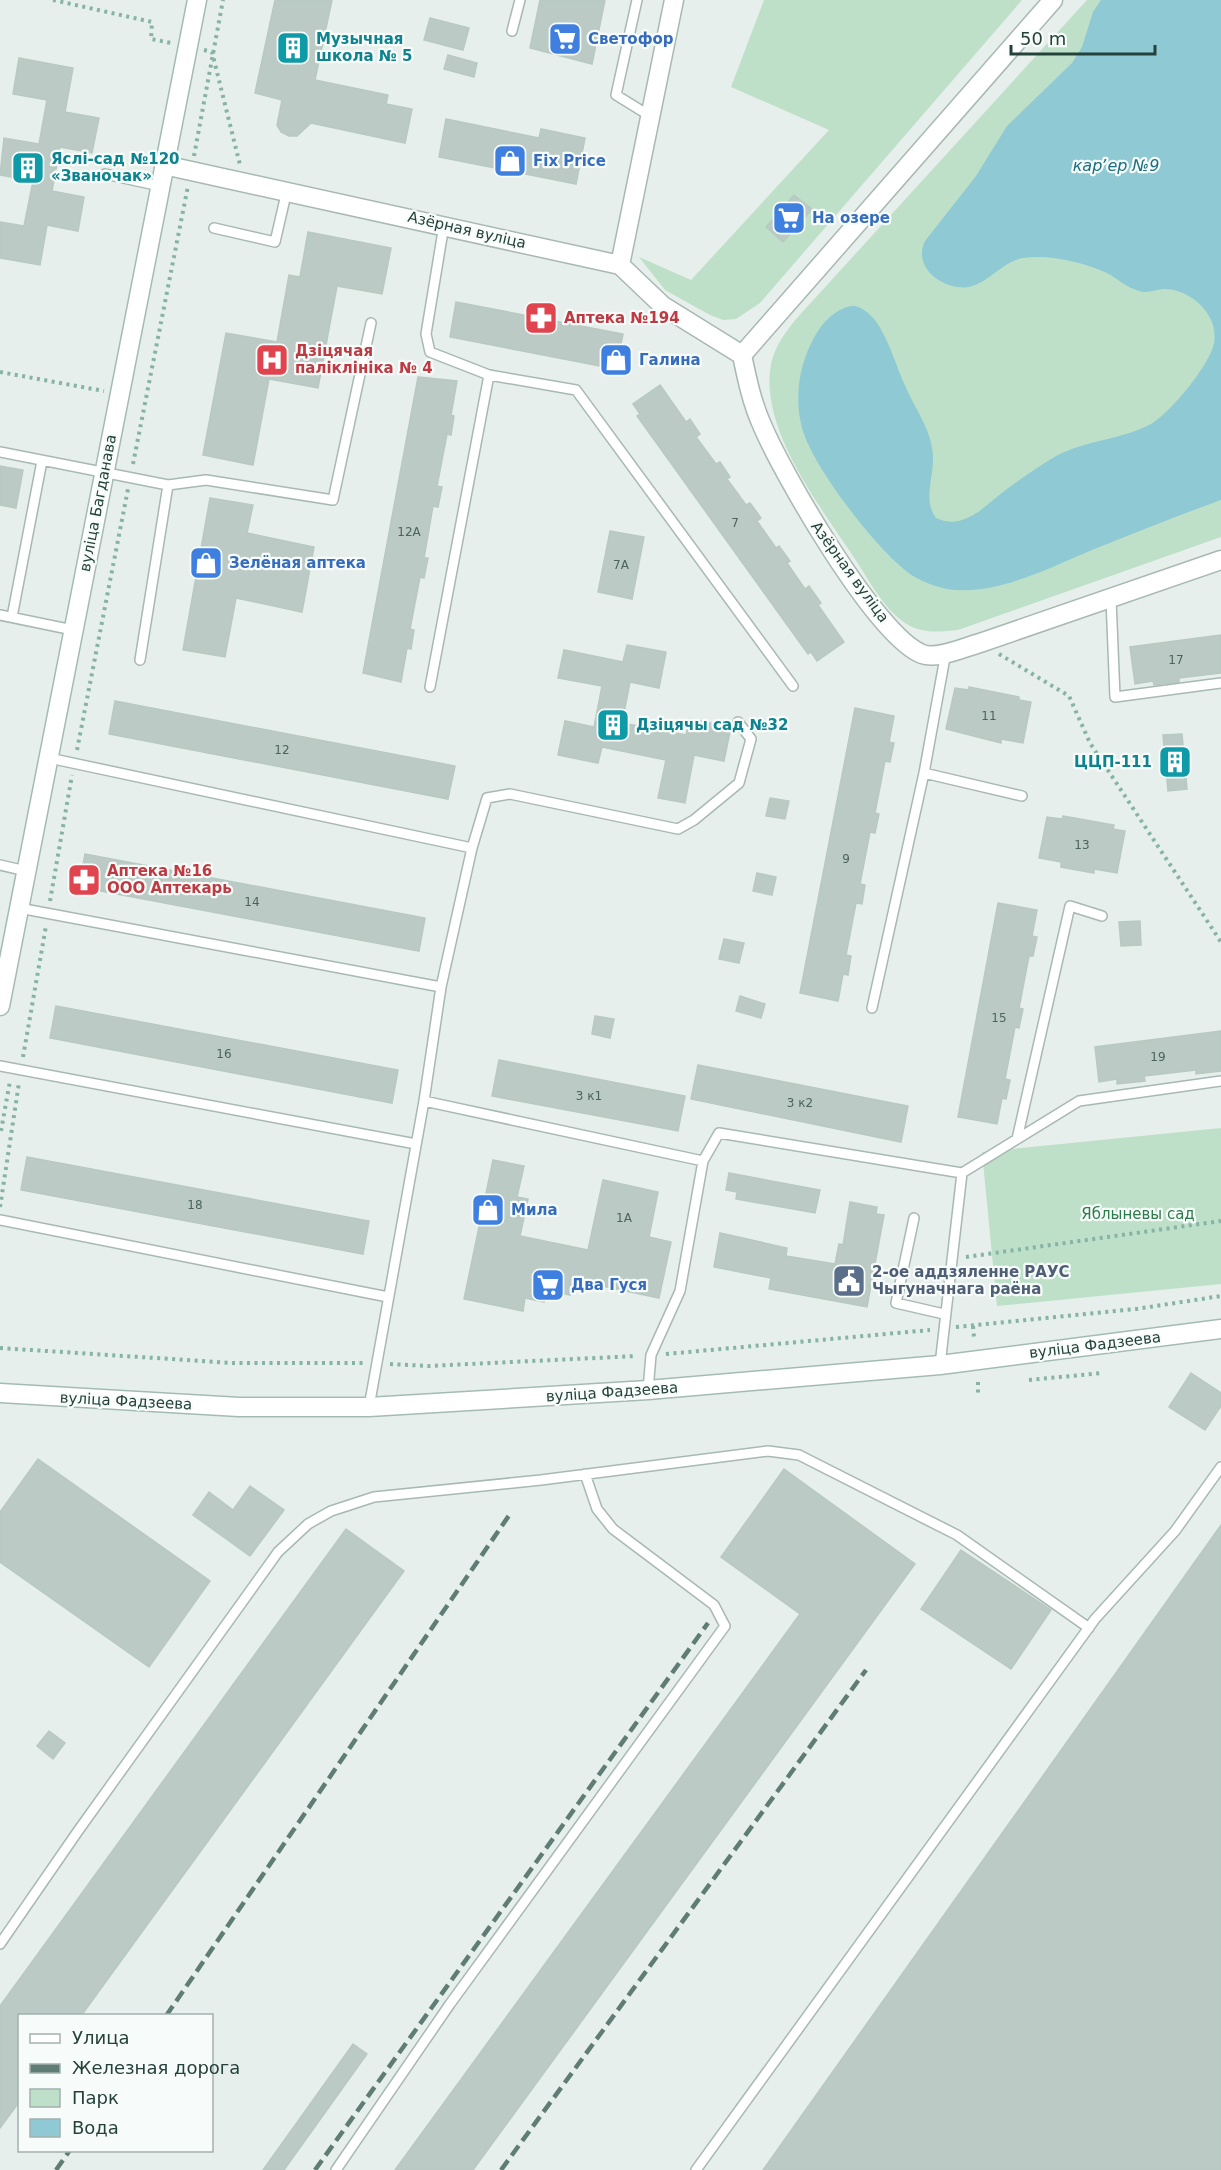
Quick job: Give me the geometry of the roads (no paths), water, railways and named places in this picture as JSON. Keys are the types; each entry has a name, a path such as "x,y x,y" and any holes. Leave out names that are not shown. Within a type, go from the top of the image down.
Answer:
{"street":[{"name":"вуліца Багданава","path":"0,1006 197,0"},
{"path":"674,0 620,265 663,306 742,355 1053,0"},
{"name":"Азёрная вуліца","path":"164,165 287,190 620,265"},
{"name":"Азёрная вуліца","path":"742,355 749,391 777,458 796,494 845,568 884,620 906,642 924,655 980,643 1221,560"},
{"name":"вуліца Фадзеева","path":"0,1393 239,1407 369,1407 648,1390 940,1365 1221,1329"}],"lane":[{"path":"512,32 520,0"},
{"path":"637,0 616,94 650,116"},
{"path":"105,174 160,186"},
{"path":"214,228 275,242 287,190"},
{"path":"444,225 426,334 430,352 489,375 576,390 793,686"},
{"path":"0,452 168,485 206,480 333,500 371,323"},
{"path":"430,687 489,375"},
{"path":"12,617 42,461"},
{"path":"140,660 168,485"},
{"path":"1111,598 1115,697 1221,683"},
{"path":"0,615 73,630"},
{"path":"872,1008 924,773 946,652"},
{"path":"369,1407 375,1363 424,1101 441,987 472,848 487,798 510,794 678,829 694,820 739,783 751,739 738,722"},
{"path":"49,758 472,848"},
{"path":"924,773 1022,796"},
{"path":"0,865 27,871"},
{"path":"1017,1139 1070,906 1101,916"},
{"path":"19,908 441,987"},
{"path":"0,1066 416,1144"},
{"path":"648,1390 651,1355 680,1291 704,1161 719,1133 962,1173 1079,1101 1221,1081"},
{"path":"424,1101 704,1161"},
{"path":"940,1365 942,1328 962,1173"},
{"path":"914,1218 896,1303 944,1314"},
{"path":"0,1220 388,1297"},
{"path":"0,1944 278,1552 308,1524 331,1511 374,1497 768,1451 799,1455 957,1535 1089,1628"},
{"path":"696,2170 1089,1628 1175,1531 1221,1467"},
{"path":"336,2170 450,2004 725,1626 714,1605 613,1529 597,1509 585,1474"}],"water":[{"name":"карʼер №9","path":"1101,0 1221,0 1221,500 1014,582 975,590 939,587 913,576 883,549 833,486 808,444 802,428 798,404 802,369 818,331 831,316 841,309 856,306 871,315 880,328 930,440 933,466 929,493 932,510 936,518 949,522 959,521 973,515 1016,482 1056,456 1079,446 1128,434 1151,424 1168,410 1188,388 1205,363 1214,343 1212,323 1204,308 1189,296 1171,289 1146,292 1135,290 1107,273 1087,265 1044,257 1014,261 976,285 958,287 942,282 929,272 922,257 925,241 976,176 1007,126 1072,63 1082,47 1093,12"}],"railway":[{"path":"167,2014 510,1514"},
{"path":"315,2170 708,1623"},
{"path":"501,2170 866,1670"},
{"path":"56,2170 69,2152"}],"place":[{"name":"Светофор","path":"565,39"},
{"name":"Музычная школа № 5","path":"293,48"},
{"name":"Fix Price","path":"510,161"},
{"name":"Яслі-сад №120 «Званочак»","path":"28,168"},
{"name":"На озере","path":"789,218"},
{"name":"Аптека №194","path":"541,318"},
{"name":"Дзіцячая паліклініка № 4","path":"272,360"},
{"name":"Галина","path":"616,360"},
{"name":"Зелёная аптека","path":"206,563"},
{"name":"Дзіцячы сад №32","path":"613,725"},
{"name":"ЦЦП-111","path":"1175,762"},
{"name":"Аптека №16 ООО Аптекарь","path":"84,880"},
{"name":"Мила","path":"488,1210"},
{"name":"2-ое аддзяленне РАУС Чыгуначнага раёна","path":"849,1281"},
{"name":"Два Гуся","path":"548,1285"}],"park label":[{"name":"Яблыневы сад","path":"1138,1214"}]}
